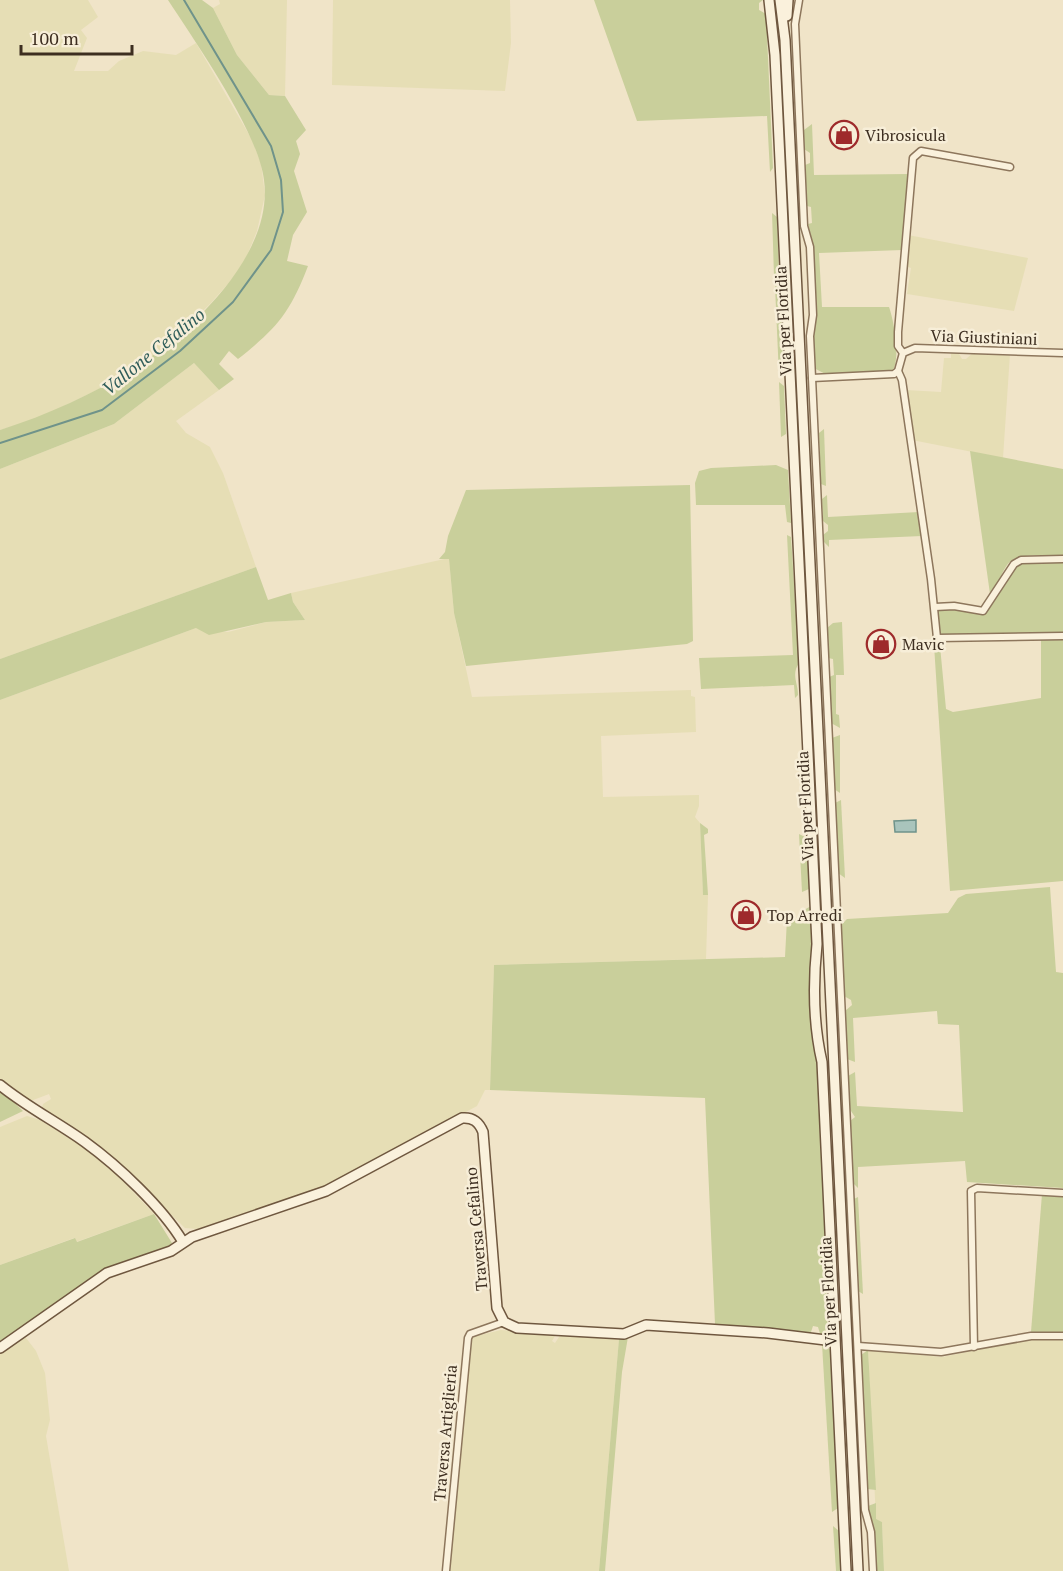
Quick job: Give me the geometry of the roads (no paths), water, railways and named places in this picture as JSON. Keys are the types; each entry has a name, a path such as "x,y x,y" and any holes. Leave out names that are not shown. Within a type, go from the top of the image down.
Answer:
{"street":[{"path":"770,0 775,55 816,932 814,973 816,1038 822,1062 846,1571"},
{"path":"780,0 785,40"},
{"path":"785,40 788,0"},
{"path":"799,0 795,24 804,226 810,247 813,315 810,336 865,1510 871,1532 873,1571"},
{"name":"Via per Floridia","path":"785,40 858,1571"},
{"path":"1010,167 921,151 913,158 898,332 898,346 903,353 898,371 902,380 935,607 937,638 1063,636"},
{"name":"Via Giustiniani","path":"903,353 915,348 1063,353"},
{"path":"812,378 888,376 898,371"},
{"path":"935,607 954,606 983,611 1014,564 1021,560 1063,559"},
{"path":"0,1085 26,1106 102,1155 151,1202 183,1242 171,1251 124,1266 94,1281 0,1348"},
{"name":"Traversa Cefalino","path":"183,1242 326,1191 462,1118 468,1118 480,1124 483,1132 497,1308 504,1322"},
{"path":"974,1347 971,1191 977,1188 1063,1193"},
{"path":"504,1322 517,1328 624,1334 646,1324 768,1333 834,1341"},
{"name":"Traversa Artiglieria","path":"446,1571 468,1338 470,1334 504,1322"},
{"path":"858,1346 931,1353 1031,1336 1063,1336"}],"water":[{"path":"916,820 916,832 895,832 894,821"}],"waterway":[{"name":"Vallone Cefalino","path":"0,443 102,410 180,351 233,302 271,250 283,212 281,180 271,146 184,0"}],"place":[{"name":"Vibrosicula","path":"844,135"},
{"name":"Mavic","path":"881,644"},
{"name":"Top Arredi","path":"746,915"}]}
